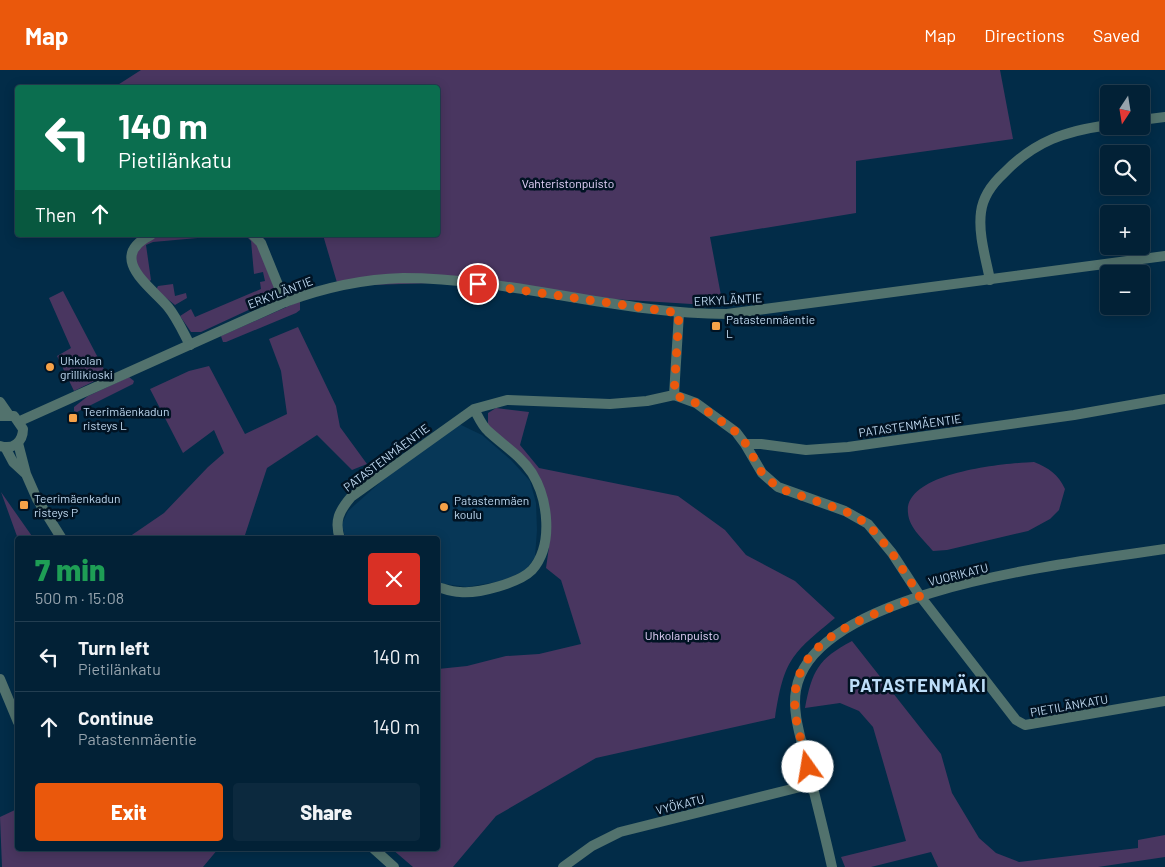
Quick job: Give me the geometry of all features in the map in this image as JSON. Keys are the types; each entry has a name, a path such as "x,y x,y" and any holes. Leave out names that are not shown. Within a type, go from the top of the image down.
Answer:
{"street":[{"path":"1150,119 1165,117"},
{"path":"990,280 982,238 981,211 985,196 992,185 1030,149 1054,137 1084,128 1100,126"},
{"path":"148,237 137,244 132,256 132,266 138,277 169,308 190,344"},
{"path":"256,237 261,243 285,302"},
{"name":"ERKYLÄNTIE","path":"20,421 285,302 314,291 356,283 411,278 466,282 679,313 749,312 1165,256"},
{"path":"679,313 674,395 696,403 736,432 746,444"},
{"name":"PATASTENMÄENTIE","path":"339,536 337,530 340,510 351,497 474,408 507,400 610,404 647,401 674,395"},
{"name":"PATASTENMÄENTIE","path":"746,444 806,450 848,447 1074,415 1165,399"},
{"path":"0,402 4,415 20,421 23,434 18,443 26,474 37,499 60,536"},
{"path":"440,587 459,592 472,592 514,581 531,570 548,533 543,499 532,474 511,449 486,430 474,408"},
{"path":"18,443 2,447 13,462 26,474"},
{"name":"PIETILÄNKATU","path":"746,444 762,473 778,488 845,511 868,524 892,553 920,596 1016,720 1025,725 1165,701"},
{"name":"VUORIKATU","path":"832,867 796,716 795,696 801,672 815,651 839,631 920,596 957,584 1045,568 1165,550"},
{"path":"0,680 15,715"},
{"name":"VYÖKATU","path":"563,867 592,846 620,832 812,784"},
{"path":"376,851 394,867"}],"shaded area":[{"name":"Patastenmäen koulu","path":"457,423 482,435 511,460 530,481 536,503 535,557 526,570 502,581 467,587 440,583 440,536 346,536 342,524 348,511 402,463"}],"green space":[{"name":"Vahteristonpuisto","path":"141,70 1000,70 1013,139 856,161 856,213 710,237 723,306 564,296 466,282 338,286 324,237 440,237 440,85 118,85"},
{"path":"209,237 153,242 146,245 151,280 147,283 134,265 138,248 151,238"},
{"path":"247,237 255,238 275,290 270,300 201,332 191,332 180,316 191,309 195,317 261,289 260,282 265,281 263,272 254,274 251,241"},
{"path":"173,284 175,296 186,293 187,298 175,305 156,290 158,286"},
{"path":"63,291 107,375 74,391 57,356 71,348 49,298"},
{"path":"300,301 300,310 296,313 223,342 221,336"},
{"path":"298,327 336,406 340,427 367,464 352,470 317,435 267,468 246,536 130,536 164,513 224,453 214,430 183,453 150,389 189,371 209,366 245,434 287,414 281,371 269,339"},
{"path":"129,377 134,381 133,384 77,412 74,411 74,407 88,396"},
{"name":"Uhkolanpuisto","path":"496,408 529,412 520,445 539,468 678,496 725,530 746,555 795,581 835,618 799,650 786,670 775,718 596,758 496,816 453,867 413,867 394,851 440,851 440,669 467,666 506,656 539,654 581,644 561,580 546,568 549,547 543,487 488,425 488,413"},
{"path":"1034,462 1052,472 1065,489 1059,510 1050,519 1028,531 947,550 933,551 911,524 908,513 911,499 922,488 938,479 959,472 981,468"},
{"path":"1,492 32,536 17,536"},
{"path":"852,641 941,754 952,793 979,838 996,853 1019,862 1138,848 1138,840 1165,835 1165,857 1098,867 938,867 931,852 871,867 845,867 841,857 906,841 873,727 859,711 840,703 805,708 811,684 818,667 831,654"},
{"path":"15,810 15,851 216,851 203,867 2,867 0,817"}],"place":[{"name":"Patastenmäentie L","path":"716,326"},
{"name":"Uhkolan grillikioski","path":"50,367"},
{"name":"Teerimäenkadun risteys L","path":"73,418"},
{"name":"Teerimäenkadun risteys P","path":"24,505"},
{"name":"Patastenmäen koulu","path":"444,507"}],"district":[{"name":"PATASTENMÄKI","path":"918,685"}],"route":[{"path":"478,284 679,313 674,395 696,403 736,432 746,444 768,481 778,488 812,498 845,511 868,524 892,553 920,596 865,618 839,631 815,651 801,672 796,687 796,716 808,767"}]}
